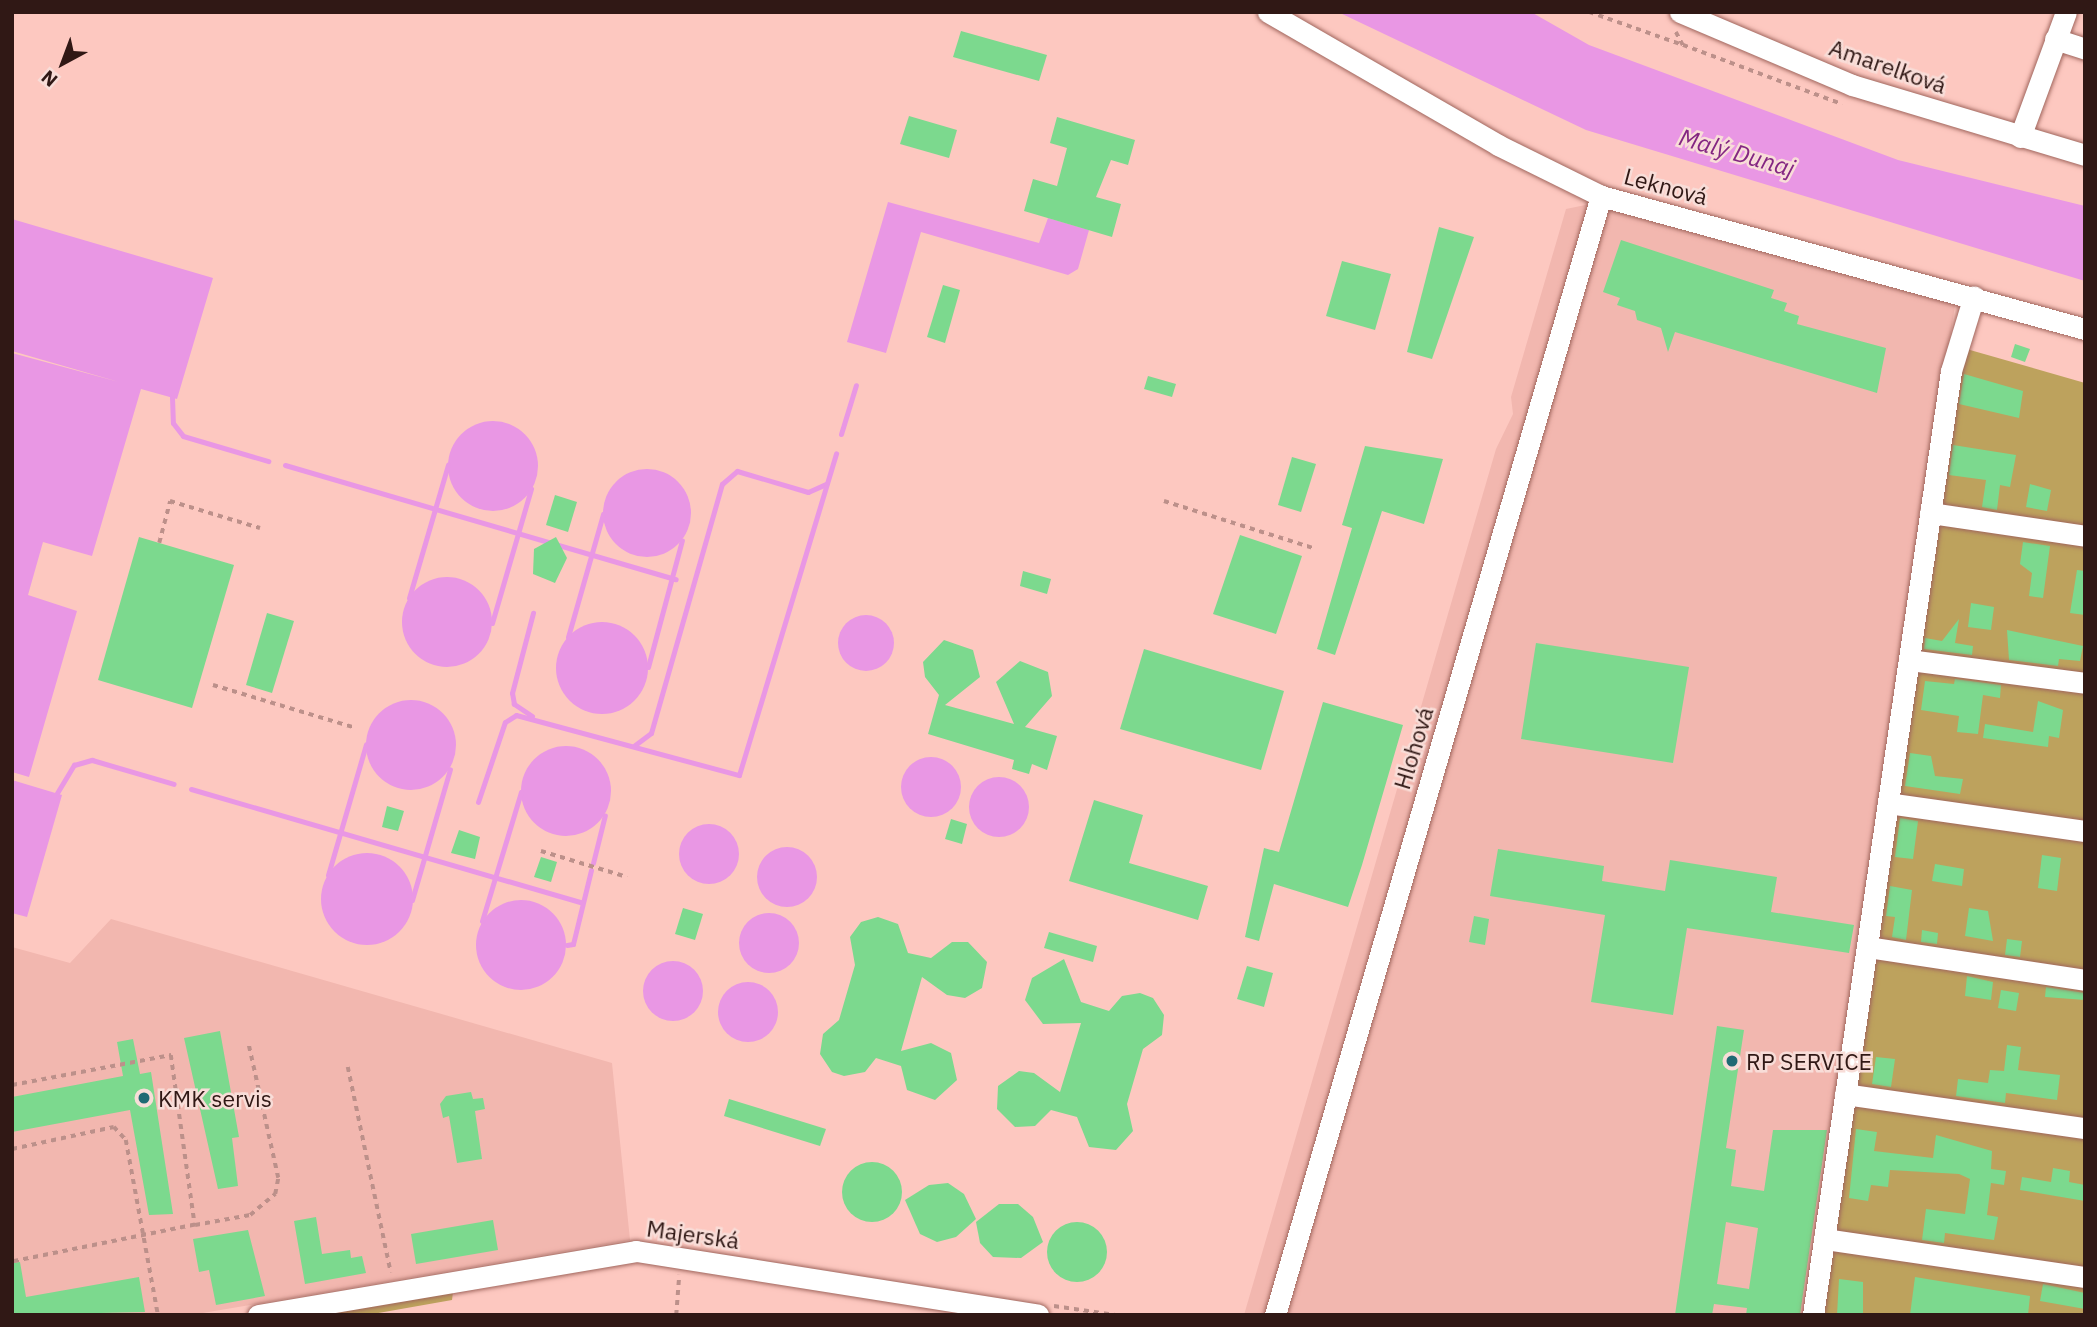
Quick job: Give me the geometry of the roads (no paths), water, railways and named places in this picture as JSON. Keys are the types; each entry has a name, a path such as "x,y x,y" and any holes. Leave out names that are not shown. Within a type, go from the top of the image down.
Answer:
{"street":[{"name":"Leknová","path":"1268,12 1498,145 1601,196 1974,296 2085,329"},
{"name":"Amarelková","path":"1680,12 1852,85 2085,155"},
{"path":"2020,137 2066,12"},
{"path":"2055,39 2085,49"},
{"name":"Hlohová","path":"1275,1315 1601,196"},
{"path":"1813,1315 1951,371 1974,296"},
{"path":"1930,513 2085,536"},
{"path":"1909,660 2085,683"},
{"path":"1888,803 2085,831"},
{"path":"1867,947 2085,980"},
{"path":"1845,1094 2085,1128"},
{"path":"1824,1239 2085,1278"},
{"name":"Majerská","path":"258,1315 636,1251 1038,1315"}],"water":[{"name":"Malý Dunaj","path":"1338,12 1531,12 1589,45 1898,160 2085,206 2085,281 1586,130"},
{"path":"888,202 1039,243 1048,218 1089,230 1078,269 1068,275 921,232 886,353 847,342"},
{"path":"12,219 213,278 177,399 141,389 92,556 43,542 28,595 77,611 29,777 12,772 12,353 119,382 12,351"},
{"path":"493,421 510,425 525,434 534,449 538,466 534,483 525,498 510,507 493,511 476,507 461,498 452,483 448,466 452,449 461,434 476,425"},
{"path":"638,469 656,469 672,476 684,488 691,504 691,522 684,538 672,550 656,557 638,557 622,550 610,538 603,522 603,504 610,488 622,476"},
{"path":"447,577 464,580 479,590 489,605 492,622 489,639 479,654 464,664 447,667 430,664 415,654 405,639 402,622 405,605 415,590 430,580"},
{"path":"866,615 877,617 886,623 892,632 892,654 886,663 877,669 866,671 855,669 846,663 840,654 838,643 840,632 846,623 855,617"},
{"path":"602,622 619,626 634,636 644,651 648,668 644,685 634,700 619,710 602,714 585,710 570,700 560,685 556,668 560,651 570,636 585,626"},
{"path":"411,700 428,703 443,713 453,728 456,745 453,762 443,777 428,787 411,790 394,787 379,777 369,762 366,745 369,728 379,713 394,703"},
{"path":"557,746 575,746 591,753 604,766 611,782 611,800 604,816 591,829 575,836 557,836 541,829 528,816 521,800 521,782 528,766 541,753"},
{"path":"925,757 937,757 956,770 961,787 959,799 948,812 937,817 925,817 906,804 901,793 901,781 914,762"},
{"path":"993,777 1005,777 1024,790 1029,807 1027,819 1016,832 1005,837 993,837 974,824 969,813 969,801 982,782"},
{"path":"12,780 62,795 27,917 12,913"},
{"path":"703,824 715,824 734,837 739,854 737,866 726,879 715,884 703,884 684,871 679,860 679,848 692,829"},
{"path":"781,847 793,847 812,860 817,877 815,889 804,902 793,907 781,907 762,894 757,883 757,871 770,852"},
{"path":"367,853 384,857 399,867 409,882 413,899 409,916 399,931 384,941 367,945 350,941 335,931 325,916 321,899 325,882 335,867 350,857"},
{"path":"521,900 538,903 553,913 563,928 566,945 563,962 553,977 538,987 521,990 504,987 489,977 479,962 476,945 479,928 489,913 504,903"},
{"path":"763,913 775,913 794,926 799,943 797,955 786,968 775,973 763,973 744,960 739,949 739,937 752,918"},
{"path":"667,961 679,961 698,974 703,991 701,1003 690,1016 679,1021 667,1021 648,1008 643,997 643,985 656,966"},
{"path":"742,982 754,982 773,995 778,1012 776,1024 765,1037 754,1042 742,1042 723,1029 718,1018 718,1006 731,987"}],"waterway":[{"path":"841,434 856,385"},
{"path":"172,397 173,423 183,436 268,461"},
{"path":"478,802 505,722 516,715 739,775 836,453"},
{"path":"285,465 676,579"},
{"path":"409,598 448,465"},
{"path":"635,745 651,733 722,484 737,471 808,492 826,484"},
{"path":"492,623 531,489"},
{"path":"568,637 603,514"},
{"path":"648,667 682,540"},
{"path":"532,716 514,704 512,693 533,613"},
{"path":"328,875 366,744"},
{"path":"57,793 74,765 92,760 174,784"},
{"path":"412,900 450,769"},
{"path":"191,789 581,902"},
{"path":"482,921 521,792"},
{"path":"593,863 605,815"},
{"path":"567,945 573,944 591,870"}],"place":[{"name":"RP SERVICE","path":"1732,1061"},
{"name":"KMK servis","path":"144,1098"}]}
